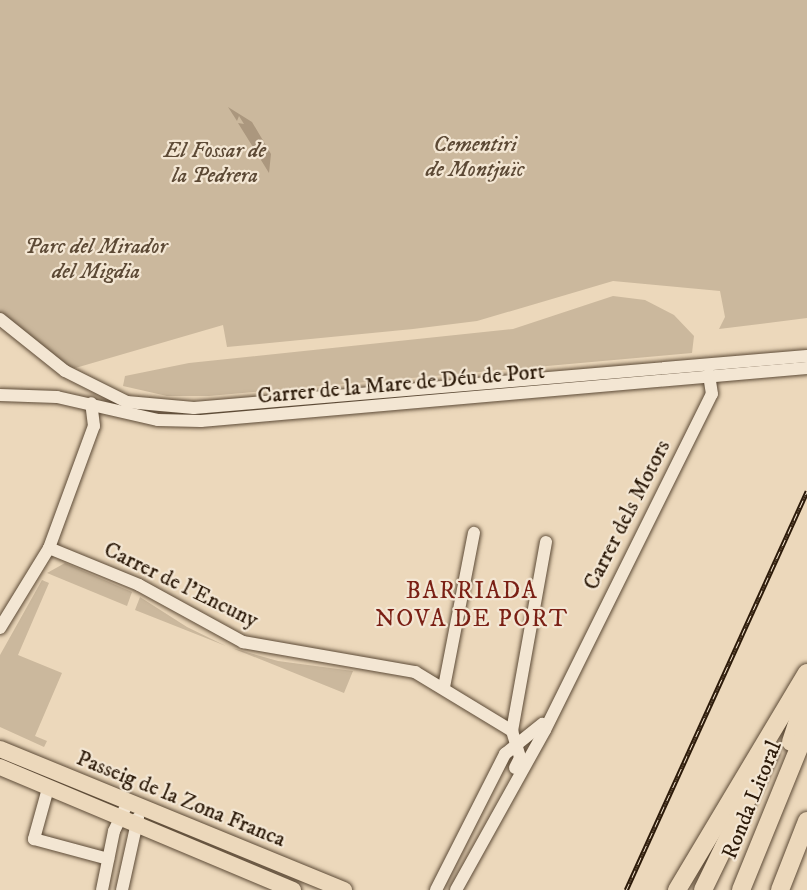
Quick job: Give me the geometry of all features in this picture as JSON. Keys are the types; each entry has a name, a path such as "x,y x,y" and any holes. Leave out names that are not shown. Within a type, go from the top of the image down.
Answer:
{"highway":[{"path":"677,890 807,674"},
{"path":"703,890 807,674"},
{"path":"758,850 807,693"},
{"name":"Ronda Litoral","path":"741,890 807,728"},
{"path":"780,890 807,821"}],"main road":[{"name":"Passeig de la Zona Franca","path":"0,749 344,890"},
{"name":"Passeig de la Zona Franca","path":"0,767 289,889"}],"street":[{"name":"Carrer de la Mare de Déu de Port","path":"0,319 65,370 127,402 194,408 807,356"},
{"name":"Carrer dels Motors","path":"456,890 551,714 712,394 707,364"},
{"name":"Carrer de la Mare de Déu de Port","path":"0,395 91,403 158,420 201,421 710,380 807,368"},
{"path":"0,628 49,548 94,426 91,403"},
{"path":"444,687 474,533"},
{"path":"514,783 511,776 520,758 514,737 546,542"},
{"name":"Carrer de l'Encuny","path":"49,548 139,585 243,642 415,672 444,687 514,737"},
{"name":"Carrer dels Motors","path":"437,887 514,737 551,714"},
{"path":"47,792 34,839 108,859"},
{"path":"122,890 134,804"},
{"path":"102,890 108,859 130,821"},
{"path":"468,826 481,844"},
{"path":"289,889 295,870"}],"green space":[{"name":"Cementiri de Montjuïc","path":"0,0 807,0 807,318 719,329 725,317 720,291 613,281 477,321 413,329 227,347 223,325 65,371 0,319"},
{"path":"613,296 645,300 674,315 694,336 692,353 209,396 167,396 123,386 125,376 189,363 513,329"},
{"path":"65,563 132,592 127,606 47,573"},
{"path":"42,580 49,583 18,655 62,673 35,736 47,741 44,747 0,727 0,655"},
{"path":"140,597 187,627 226,646 135,610"},
{"path":"232,648 278,661 353,671 344,693"}],"shaded area":[{"path":"228,107 252,122 271,154 269,173 238,123 244,124 239,116 237,121"}],"railway":[{"path":"626,890 807,491"}],"district":[{"name":"BARRIADA NOVA DE PORT","path":"472,606"}],"park label":[{"name":"El Fossar de la Pedrera","path":"215,162"},
{"name":"Parc del Mirador del Migdia","path":"96,258"}]}
